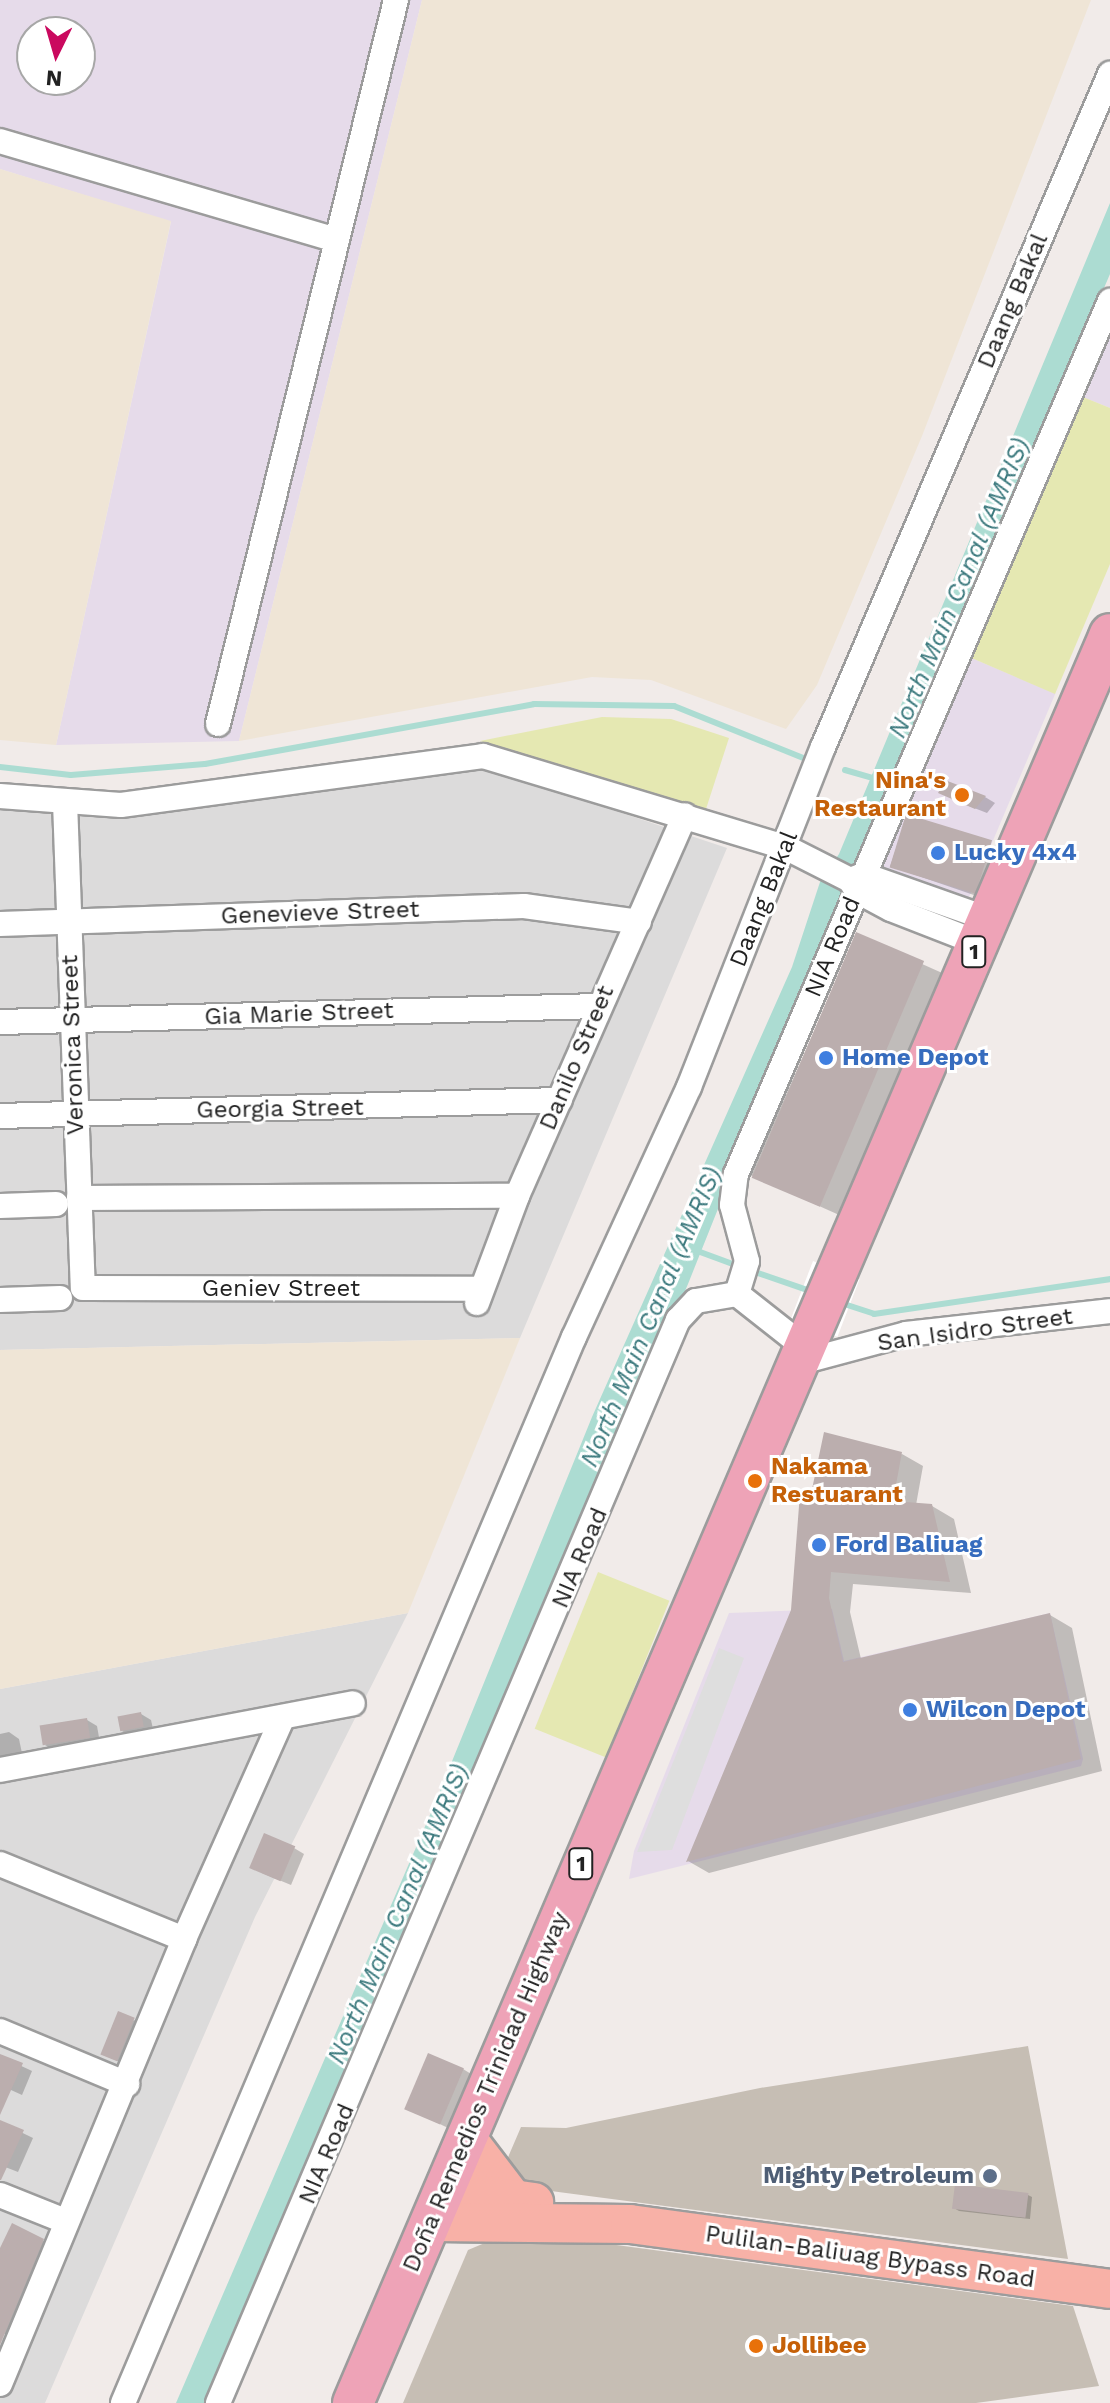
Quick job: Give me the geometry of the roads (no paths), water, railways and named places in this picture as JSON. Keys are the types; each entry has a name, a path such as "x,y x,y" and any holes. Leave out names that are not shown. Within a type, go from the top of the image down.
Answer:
{"highway":[{"name":"Doña Remedios Trinidad Highway","path":"353,2403 440,2206 803,1346 1110,634"}],"main road":[{"path":"417,2259 512,2210 468,2140"},
{"name":"Pulilan-Baliuag Bypass Road","path":"440,2206 512,2210 587,2209 630,2224 1110,2289"}],"street":[{"path":"218,724 396,0"},
{"name":"Daang Bakal","path":"123,2403 574,1337 689,1087 785,847 1110,74"},
{"path":"0,141 337,240"},
{"name":"NIA Road","path":"218,2403 678,1320 696,1301 742,1277 732,1205 736,1174 851,880 1110,301"},
{"path":"0,796 121,805 483,756 785,847 851,880 983,931"},
{"name":"Veronica Street","path":"65,802 75,1114 68,1201 83,1288"},
{"name":"Danilo Street","path":"478,1296 598,1006 639,922 685,815"},
{"name":"Genevieve Street","path":"0,924 524,906 639,922"},
{"name":"Gia Marie Street","path":"0,1022 598,1006"},
{"name":"Georgia Street","path":"0,1116 560,1100"},
{"path":"0,1206 68,1201 517,1196"},
{"path":"742,1277 803,1346"},
{"name":"Geniev Street","path":"83,1288 478,1296"},
{"path":"0,1300 60,1298"},
{"name":"San Isidro Street","path":"803,1346 1110,1311"},
{"path":"0,1770 353,1703"},
{"path":"0,2384 4,2360 127,2084 184,1939 283,1717"},
{"path":"0,1864 184,1939"},
{"path":"0,2031 127,2084"},
{"path":"0,2195 65,2221"}],"water":[{"name":"North Main Canal (AMRIS)","path":"1110,203 1110,274 833,921 688,1284 209,2403 176,2403 433,1808 592,1417 792,967 820,882 839,854"}],"waterway":[{"path":"0,767 71,775 205,764 534,704 674,706 811,761"},
{"path":"845,770 876,779"},
{"path":"692,1249 741,1267"},
{"path":"752,1271 813,1292"},
{"path":"838,1302 874,1314 1110,1279"}],"place":[{"name":"Nina's Restaurant","path":"962,795"},
{"name":"Lucky 4x4","path":"938,853"},
{"name":"Home Depot","path":"826,1058"},
{"name":"Nakama Restuarant","path":"755,1481"},
{"name":"Ford Baliuag","path":"819,1545"},
{"name":"Wilcon Depot","path":"910,1710"},
{"name":"Mighty Petroleum","path":"990,2176"},
{"name":"Jollibee","path":"756,2346"}]}
